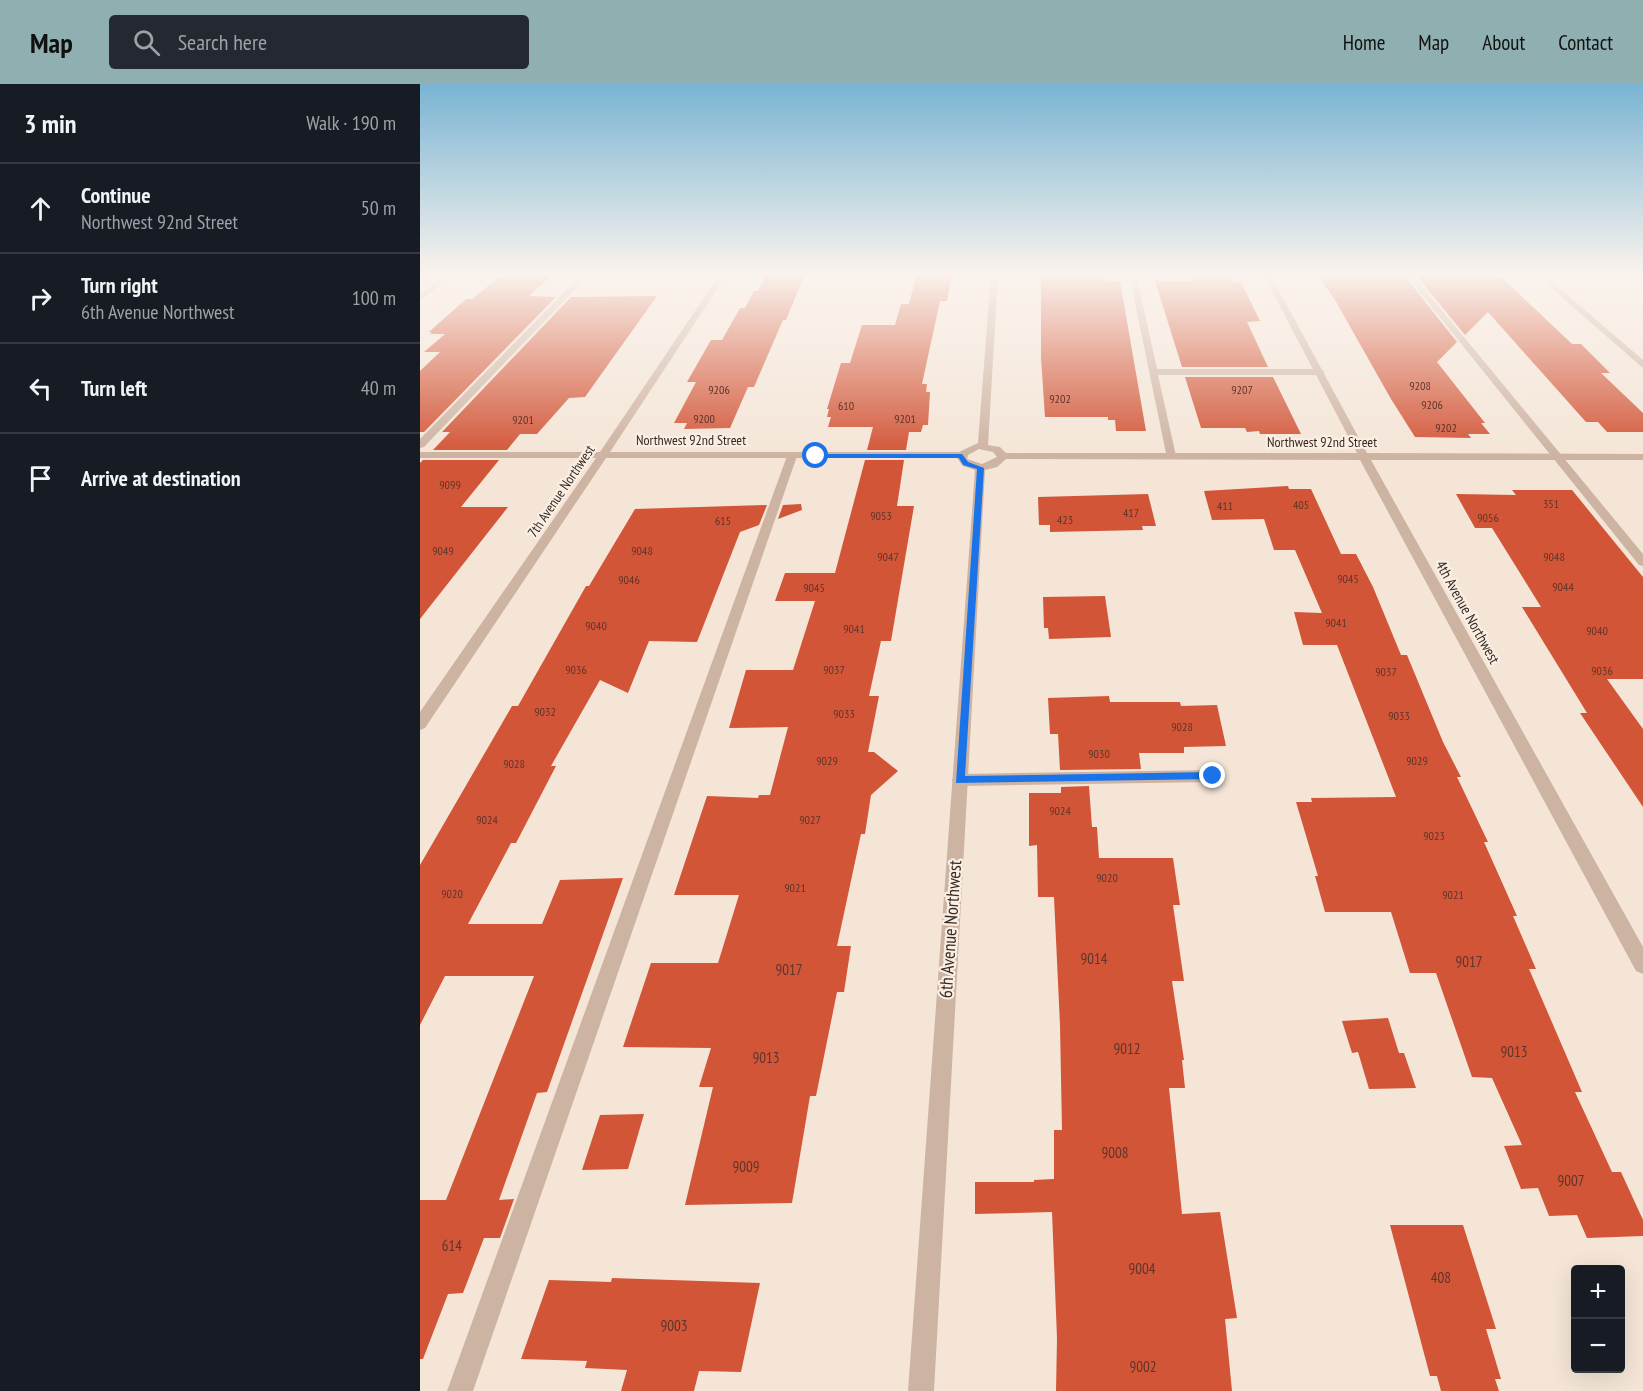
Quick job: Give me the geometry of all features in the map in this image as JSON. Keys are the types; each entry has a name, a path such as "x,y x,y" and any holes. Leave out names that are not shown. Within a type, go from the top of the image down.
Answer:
{"street":[{"path":"420,445 526,335"},
{"name":"7th Avenue Northwest","path":"420,724 682,335"},
{"path":"983,446 991,335"},
{"path":"1145,335 1171,456"},
{"name":"4th Avenue Northwest","path":"1300,335 1364,457 1643,965"},
{"path":"1459,335 1643,562"},
{"path":"1609,335 1643,365"},
{"path":"1153,372 1320,372"},
{"path":"983,446 996,449 1002,456 996,465 980,468 965,463 962,456 972,448 983,446"},
{"name":"Northwest 92nd Street","path":"420,455 962,456"},
{"path":"460,1391 792,456"},
{"name":"Northwest 92nd Street","path":"1002,456 1643,457"},
{"name":"6th Avenue Northwest","path":"921,1391 980,468"},
{"path":"960,780 1213,776"}],"building":[{"path":"444,335 519,335 424,432 420,432 420,371 440,352 424,352"},
{"path":"535,335 629,335 585,397 569,398 537,434 520,434 507,450 433,450 450,432 442,432"},
{"path":"725,335 777,335 754,387 748,387 730,428 684,429 687,423 674,423 696,382 687,382 711,340 722,340"},
{"path":"859,335 933,335 922,384 927,384 926,392 930,392 928,425 923,425 921,432 909,432 906,450 867,450 873,427 828,427 831,417 827,417 829,409 827,409 841,363 850,363"},
{"path":"1041,335 1129,335 1146,431 1116,431 1115,420 1108,420 1108,417 1045,417"},
{"path":"1172,335 1253,335 1268,367 1182,367"},
{"path":"1355,335 1451,335 1457,342 1437,362 1485,423 1481,423 1490,434 1468,434 1471,438 1415,437"},
{"path":"1508,335 1562,335 1572,344 1581,344 1610,373 1601,373 1643,413 1643,432 1607,432 1598,422 1586,422"},
{"path":"1185,377 1273,377 1301,434 1260,434 1259,431 1247,432 1245,428 1201,428"},
{"path":"423,460 499,460 461,507 508,507 420,619 420,463"},
{"path":"865,460 904,460 897,506 914,506 891,641 881,641 869,696 879,696 868,752 874,752 898,771 871,795 865,834 861,834 837,946 851,946 844,992 837,992 816,1096 810,1096 792,1203 685,1205 713,1087 699,1087 711,1048 623,1047 651,963 718,963 739,895 674,895 707,796 758,798 759,795 770,795 788,727 729,728 746,670 793,670 815,601 775,601 785,573 835,573"},
{"path":"1288,486 1289,489 1311,489 1341,554 1356,554 1373,587 1401,655 1407,655 1443,742 1461,777 1457,777 1488,842 1484,842 1517,916 1513,916 1536,969 1529,969 1582,1092 1575,1092 1612,1172 1621,1172 1643,1220 1643,1236 1587,1238 1577,1215 1549,1216 1538,1188 1521,1189 1504,1146 1522,1145 1492,1078 1472,1077 1436,973 1410,973 1391,912 1325,912 1315,876 1318,876 1296,802 1312,802 1311,798 1396,797 1337,645 1303,645 1294,612 1322,613 1295,550 1274,550 1264,519 1212,520 1204,491"},
{"path":"1512,490 1572,490 1643,577 1643,679 1607,679 1643,729 1643,807 1580,713 1587,713 1522,607 1541,607 1492,528 1475,528 1456,494 1516,495"},
{"path":"1148,494 1156,526 1142,526 1143,530 1050,532 1050,525 1039,525 1038,497"},
{"path":"801,504 802,510 778,519 783,505"},
{"path":"767,505 759,525 740,532 697,642 649,641 628,693 600,680 551,766 556,766 516,843 511,843 468,924 542,924 560,880 623,878 547,1092 537,1093 499,1200 514,1199 500,1238 484,1238 463,1293 448,1294 423,1359 420,1359 420,1200 446,1200 534,976 445,976 420,1025 420,865 512,706 518,706 586,586 589,586 635,509"},
{"path":"1105,596 1111,637 1049,639 1048,628 1044,628 1043,597"},
{"path":"1109,696 1110,702 1180,702 1181,706 1217,705 1226,746 1184,747 1184,753 1139,753 1141,769 1060,770 1058,734 1050,734 1048,698"},
{"path":"1089,786 1092,827 1097,827 1099,858 1173,858 1180,905 1173,905 1184,981 1172,981 1184,1060 1182,1060 1185,1088 1169,1088 1182,1214 1220,1212 1237,1318 1225,1319 1232,1391 1056,1391 1057,1338 1052,1212 975,1214 975,1182 1034,1182 1034,1180 1054,1179 1054,1130 1062,1130 1054,897 1038,897 1037,845 1029,846 1029,793 1061,793 1061,787"},
{"path":"1388,1018 1399,1053 1404,1053 1416,1088 1369,1089 1358,1052 1352,1053 1342,1021"},
{"path":"644,1114 628,1169 582,1170 600,1115"},
{"path":"1390,1225 1463,1225 1496,1329 1486,1329 1501,1379 1495,1379 1499,1391 1441,1391 1437,1376 1430,1376"},
{"path":"612,1278 760,1283 741,1372 699,1371 694,1391 621,1391 627,1370 585,1368 587,1361 521,1359 549,1280 611,1282"}],"route":[{"path":"816,456 962,456 965,463 980,468 960,780 1213,776"}]}
